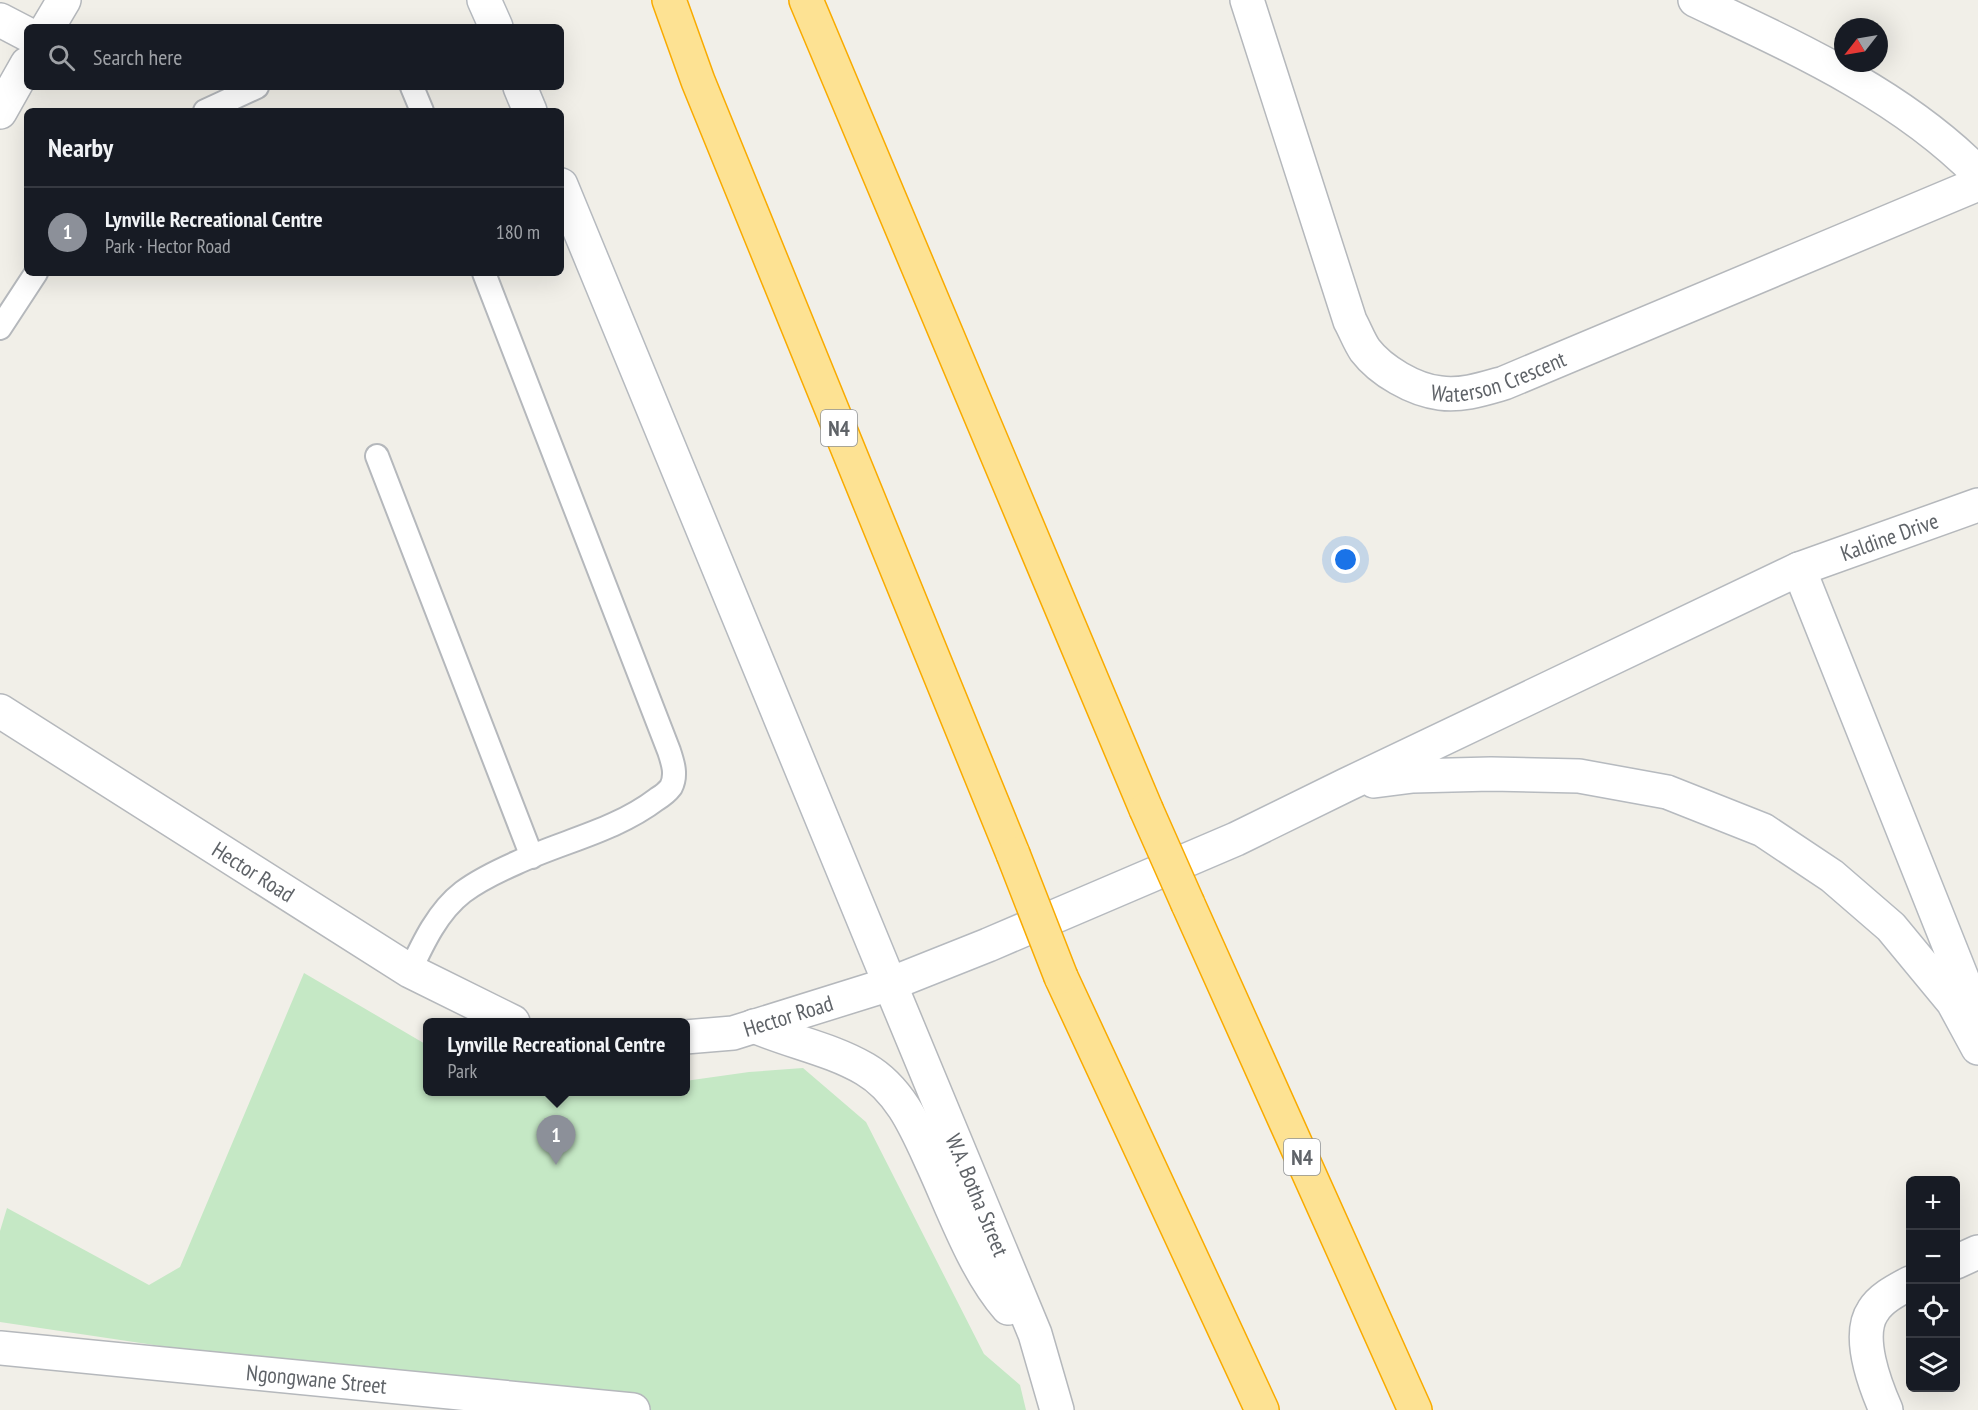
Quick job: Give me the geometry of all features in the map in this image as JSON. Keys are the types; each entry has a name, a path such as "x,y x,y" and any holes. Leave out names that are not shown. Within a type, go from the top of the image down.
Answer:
{"highway":[{"name":"N4","path":"669,0 698,81 1061,977 1262,1410"},
{"name":"N4","path":"806,0 1146,809 1415,1410"}],"street":[{"path":"50,24 64,0"},
{"path":"484,0 495,24"},
{"name":"Waterson Crescent","path":"1247,0 1350,321 1364,348 1381,367 1397,377 1440,393 1470,392 1504,383 1978,184"},
{"path":"1695,0 1782,42 1888,101 1954,149 1978,173"},
{"path":"0,20 24,32"},
{"path":"0,112 24,69"},
{"path":"521,90 529,108"},
{"name":"W.A. Botha Street","path":"564,192 1035,1334 1057,1410"},
{"name":"Kaldine Drive","path":"1346,785 1800,569 1978,505"},
{"path":"1800,569 1978,1018"},
{"name":"Hector Road","path":"0,711 410,971 503,1018"},
{"path":"1346,785 1413,776 1491,774 1579,776 1667,792 1763,830 1832,876 1891,927 1953,1002 1978,1048"},
{"name":"Hector Road","path":"690,1036 733,1032 890,984 988,945 1236,839 1346,785"},
{"path":"754,1026 813,1046 858,1065 867,1070 897,1098 921,1139 970,1246 984,1270 1005,1305 1035,1334"},
{"path":"1960,1260 1978,1252"},
{"path":"1886,1410 1870,1360 1866,1331 1872,1311 1886,1297 1909,1284"},
{"name":"Ngongwane Street","path":"0,1348 633,1410"}],"lane":[{"path":"212,108 250,90"},
{"path":"413,90 421,108"},
{"path":"0,328 34,276"},
{"path":"410,971 432,929 451,903 464,891 532,856 624,821 647,807 670,788 674,776 674,765 485,276"},
{"path":"377,456 532,856"}],"green space":[{"path":"304,973 423,1043 423,1096 690,1096 690,1080 749,1072 803,1068 866,1122 984,1354 1020,1385 1026,1410 607,1410 487,1395 0,1322 0,1231 7,1208 149,1285 180,1267"}],"place":[{"name":"Lynville Recreational Centre","path":"556,1165"}]}
